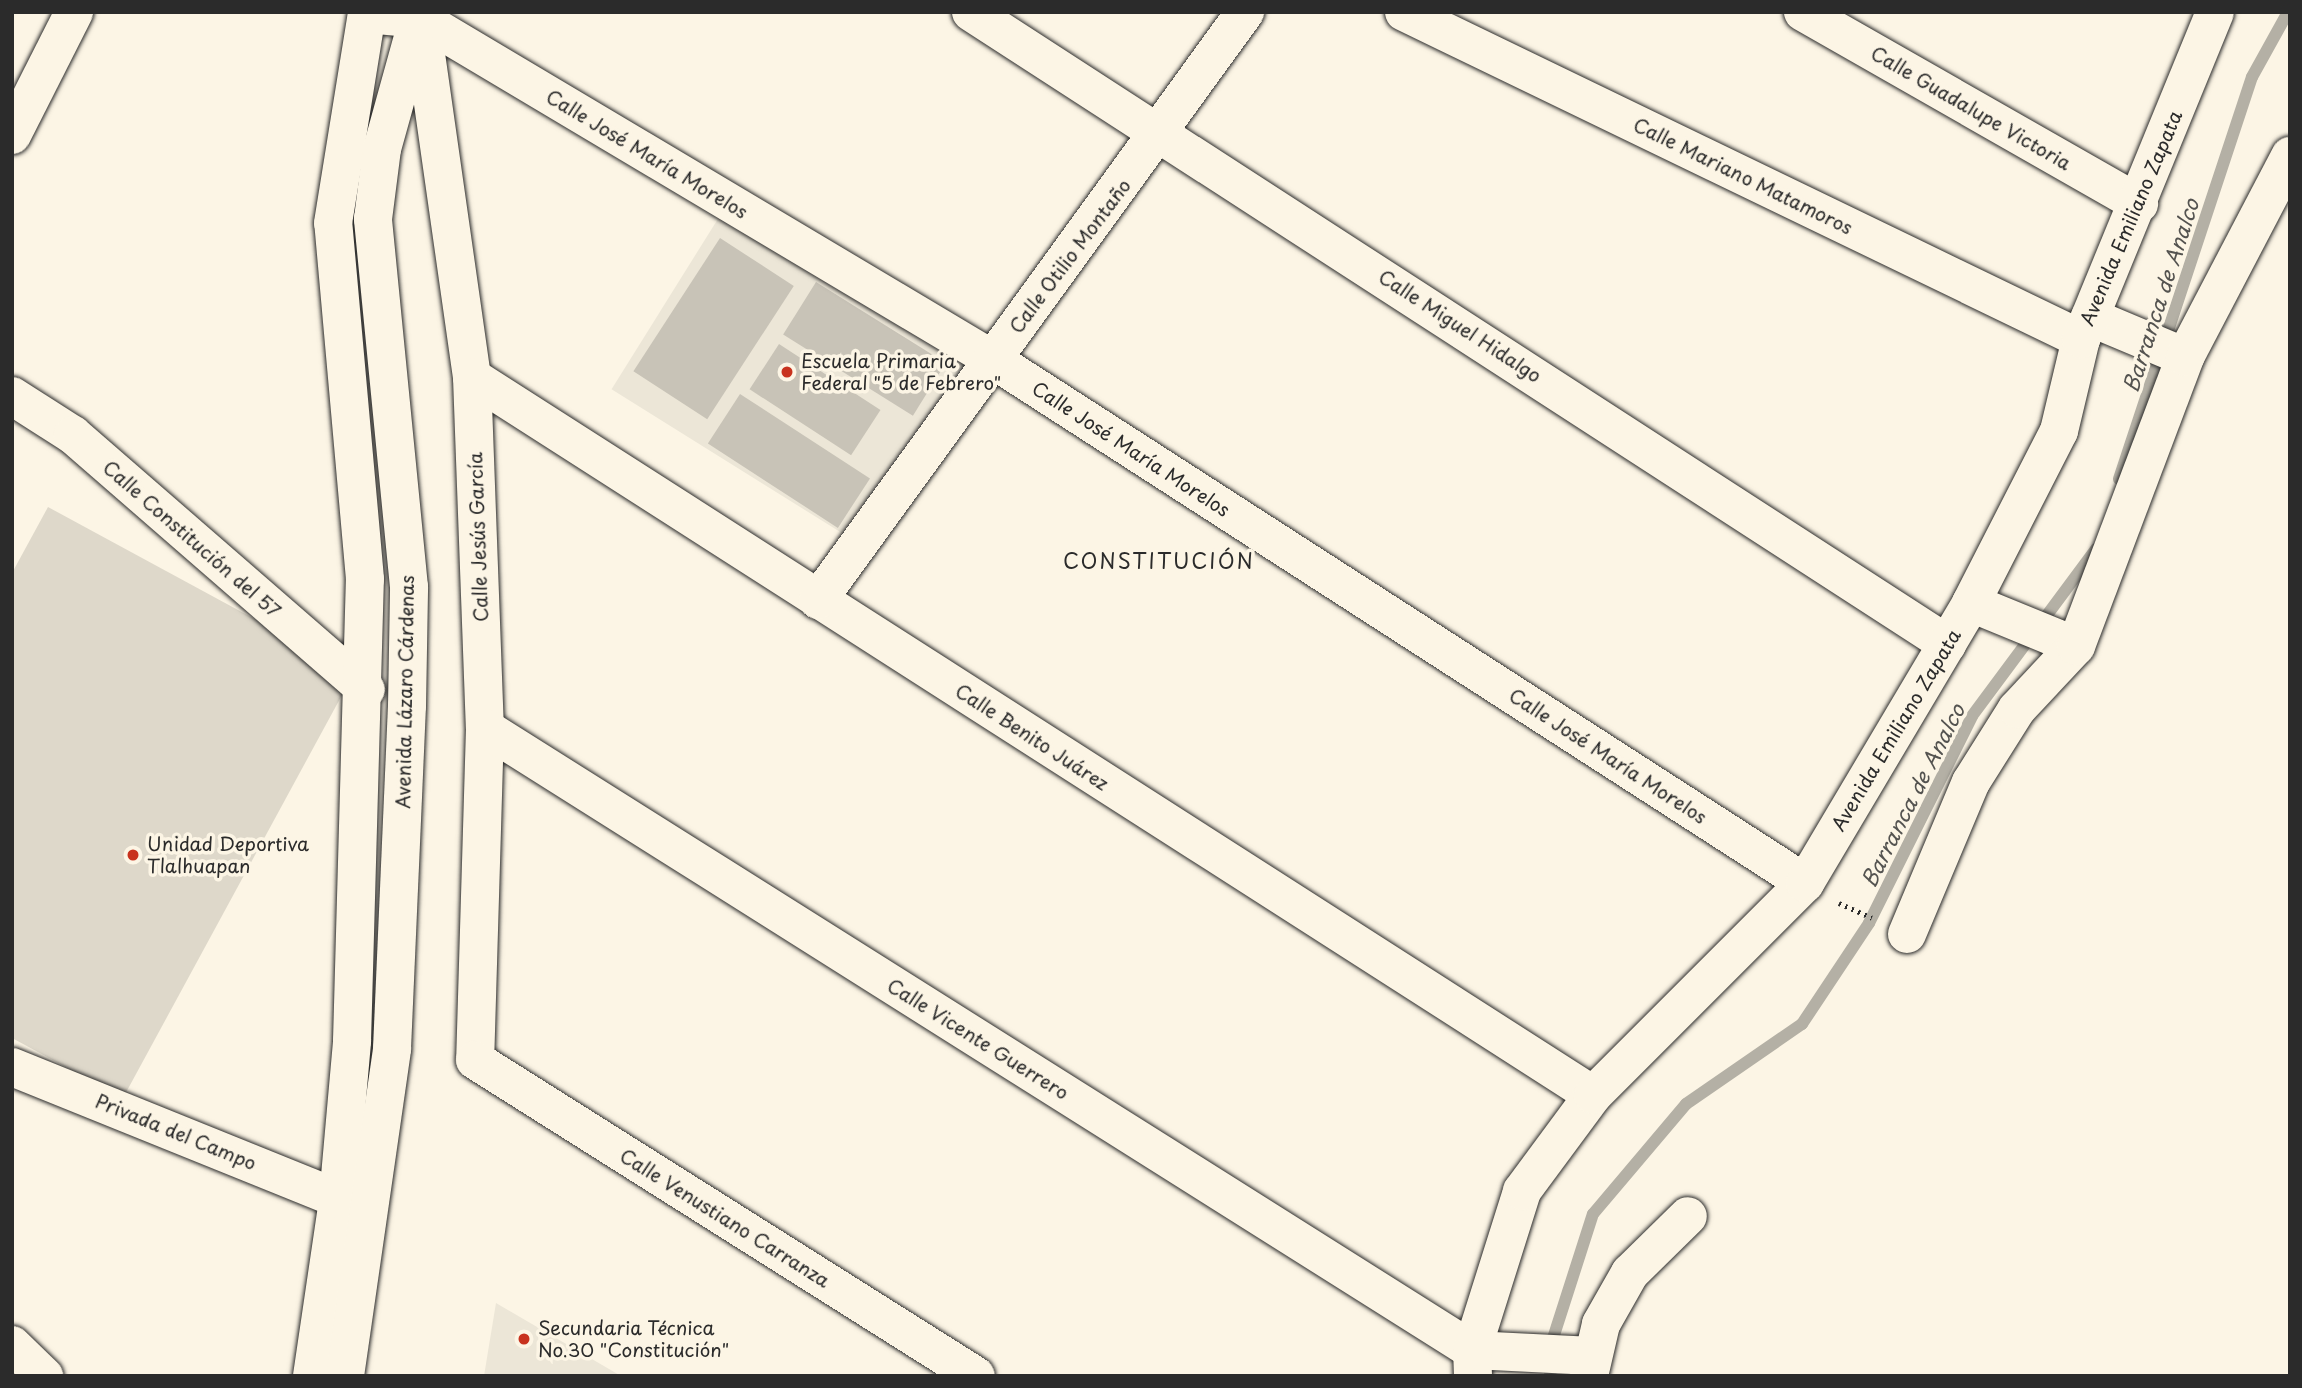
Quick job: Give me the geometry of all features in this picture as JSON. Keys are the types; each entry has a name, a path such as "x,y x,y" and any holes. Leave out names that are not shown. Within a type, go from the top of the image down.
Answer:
{"street":[{"path":"12,135 21,96 74,12"},
{"name":"Calle Miguel Hidalgo","path":"971,12 1162,132 1947,645"},
{"name":"Calle Otilio Montaño","path":"818,600 992,359 1162,132 1245,12"},
{"name":"Calle Mariano Matamoros","path":"1404,12 2096,328 2181,356"},
{"name":"Calle Guadalupe Victoria","path":"1803,12 2139,204"},
{"name":"Avenida Emiliano Zapata","path":"1473,1363 1522,1191 1593,1095 1805,883 1947,645 1985,609 2059,431 2139,204 2215,12"},
{"name":"Calle José María Morelos","path":"367,13 421,16 992,359 1805,883"},
{"name":"Avenida Lázaro Cárdenas","path":"312,1376 338,1199 352,1041 366,690 365,579 333,223 367,13"},
{"name":"Avenida Lázaro Cárdenas","path":"345,1376 391,1049 407,706 409,587 373,219 382,149 421,16"},
{"name":"Calle Jesús García","path":"421,16 472,377 485,728 475,1059"},
{"path":"1907,933 1971,782 2017,709 2074,645 2181,356 2290,156"},
{"name":"Calle Benito Juárez","path":"472,377 1593,1095"},
{"name":"Calle Constitución del 57","path":"12,396 73,435 366,690"},
{"path":"1985,609 2074,645"},
{"name":"Calle Vicente Guerrero","path":"485,728 1473,1363"},
{"name":"Calle Venustiano Carranza","path":"475,1059 976,1376"},
{"name":"Privada del Campo","path":"12,1067 338,1199"},
{"path":"1473,1363 1520,1355 1586,1363 1601,1324 1630,1273 1688,1216"},
{"path":"12,1345 44,1376"}],"shaded area":[{"name":"Escuela Primaria Federal \"5 de Febrero\"","path":"726,206 972,360 857,543 612,389"},
{"name":"Unidad Deportiva Tlalhuapan","path":"48,507 354,673 123,1098 12,1038 12,573"},
{"name":"Secundaria Técnica No.30 \"Constitución\"","path":"496,1303 621,1376 484,1376"}],"building":[{"path":"720,238 794,286 707,419 633,371"},
{"path":"816,282 946,363 913,416 783,335"},
{"path":"779,344 880,410 851,455 750,389"},
{"path":"740,394 870,478 838,528 708,443"}],"waterway":[{"name":"Barranca de Analco","path":"2119,479 2252,77 2288,12"},
{"name":"Barranca de Analco","path":"1551,1376 1547,1357 1593,1214 1686,1104 1802,1024 1869,923 1972,716 2096,549"}],"place":[{"name":"Escuela Primaria Federal \"5 de Febrero\"","path":"787,372"},
{"name":"Unidad Deportiva Tlalhuapan","path":"133,855"},
{"name":"Secundaria Técnica No.30 \"Constitución\"","path":"524,1339"}],"district":[{"name":"CONSTITUCIÓN","path":"1159,560"}]}
